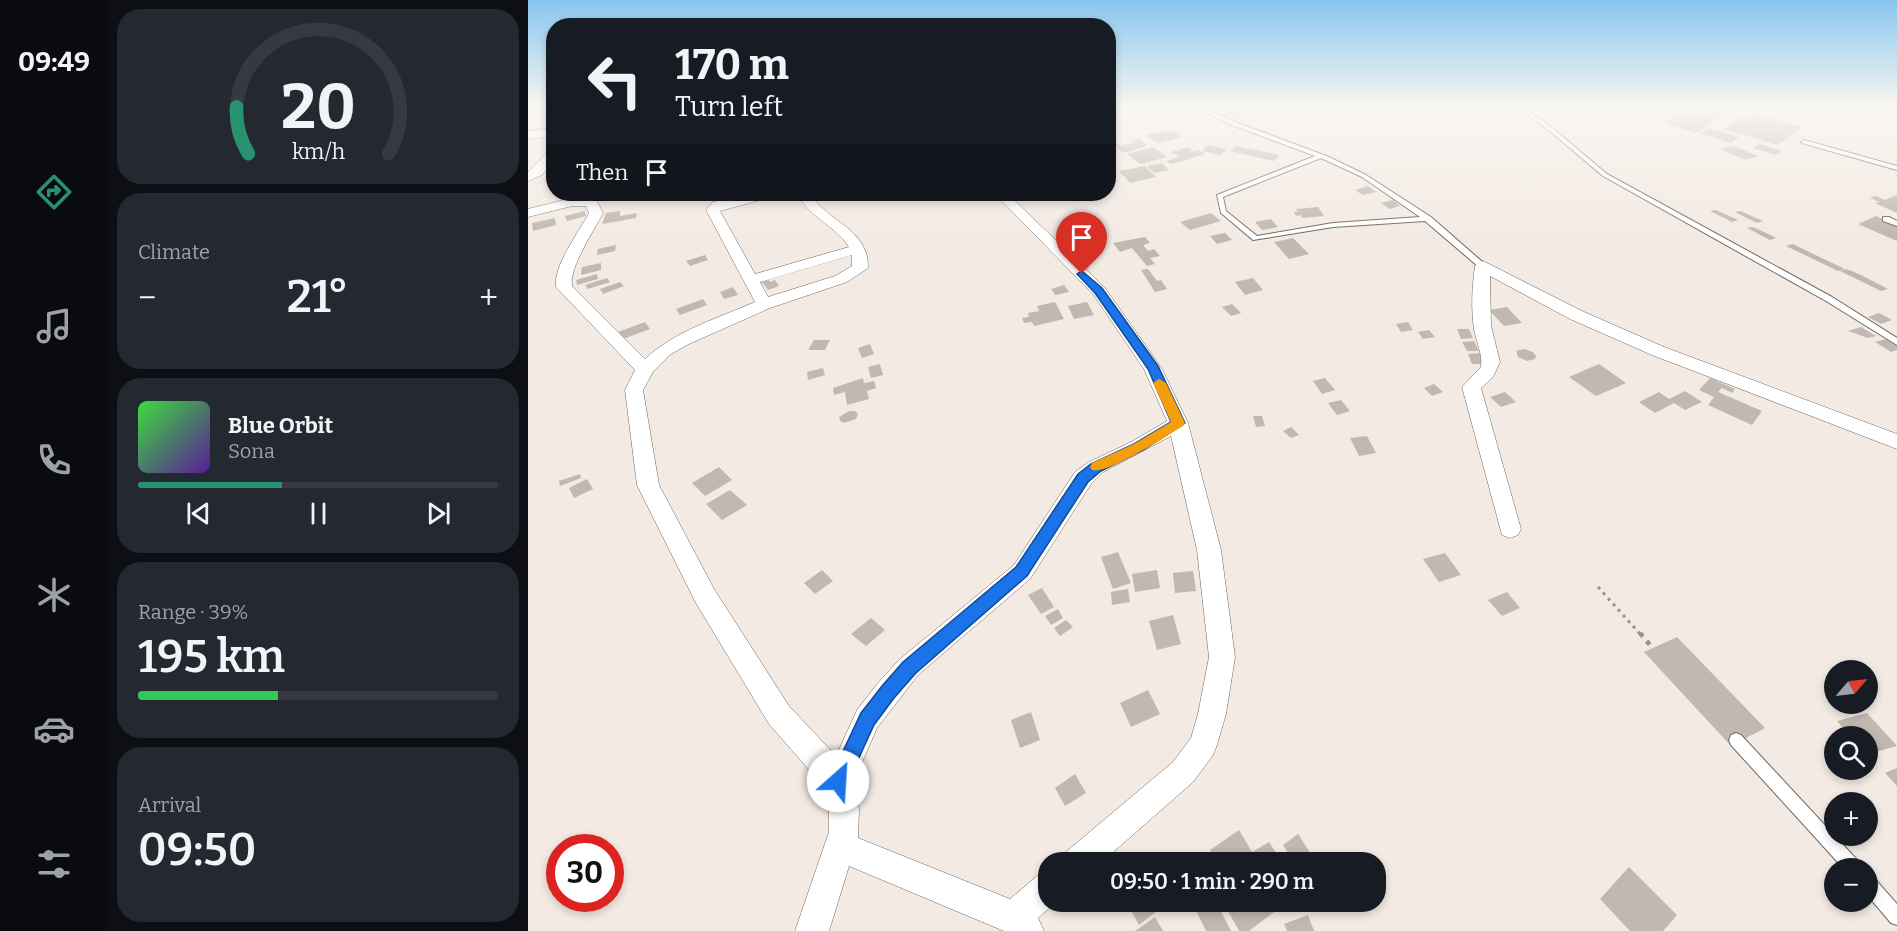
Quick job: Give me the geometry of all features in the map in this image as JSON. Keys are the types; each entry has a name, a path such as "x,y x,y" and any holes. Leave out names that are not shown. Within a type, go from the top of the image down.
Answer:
{"street":[{"path":"532,174 546,161"},
{"path":"528,213 580,201 591,202 595,206 596,213 565,274 564,287 645,369"},
{"path":"740,201 713,208 713,212 764,304"},
{"path":"809,201 815,209 840,226 857,249 861,262 860,268 854,273 764,304 683,340 665,350 645,369 634,390 648,485 705,596 779,715 838,781 844,809 844,832 812,931"},
{"path":"1008,201 1099,291 1153,369 1178,423 1209,550 1222,657 1212,714 1203,745 1183,772 1090,852"},
{"path":"751,280 857,249"},
{"path":"1510,529 1471,387 1487,374 1491,358 1485,346 1479,299 1483,266 1576,315 1658,351 1897,442"},
{"path":"838,781 867,719 888,692 909,667 1022,572 1083,478 1096,467 1138,447 1178,423"},
{"path":"839,846 1021,924 1038,901"}],"lane":[{"path":"1302,149 1346,166 1385,188 1428,219 1483,266"},
{"path":"1575,149 1605,175 1829,298 1897,342"},
{"path":"1831,149 1897,168"},
{"path":"1320,156 1219,196 1222,212 1256,238 1332,225 1428,219"},
{"path":"1886,219 1897,224"},
{"path":"1736,740 1844,858"},
{"path":"1878,896 1897,917"}],"path":[{"path":"1598,586 1651,646"}],"building":[{"path":"1119,149 1136,149 1124,153"},
{"path":"1144,149 1156,149 1167,157 1140,164 1127,154"},
{"path":"1192,149 1185,154 1198,150 1205,154 1172,164 1166,161 1179,157 1171,152"},
{"path":"1204,149 1227,149 1221,155 1202,151"},
{"path":"1253,149 1280,155 1274,161 1230,151"},
{"path":"1722,149 1742,149 1758,156 1745,160"},
{"path":"1758,149 1782,151 1776,155"},
{"path":"1162,163 1169,170 1154,173 1147,166"},
{"path":"1145,166 1156,177 1130,183 1119,171"},
{"path":"1368,186 1376,192 1363,195 1355,190"},
{"path":"1897,195 1897,213 1875,203 1879,202 1870,198 1876,196 1885,200"},
{"path":"1393,200 1400,206 1389,209 1381,203"},
{"path":"1318,207 1324,216 1302,218 1301,215 1296,216 1294,212 1298,212 1296,209"},
{"path":"1716,210 1738,220 1732,222 1710,211"},
{"path":"585,211 586,216 567,221 565,216"},
{"path":"620,211 620,216 637,213 636,218 602,224 606,213"},
{"path":"1740,211 1763,221 1757,223 1735,212"},
{"path":"1211,213 1221,221 1190,230 1180,222"},
{"path":"1876,216 1897,225 1897,241 1858,224"},
{"path":"555,218 556,225 533,231 532,223"},
{"path":"1271,219 1278,227 1262,230 1255,222"},
{"path":"1753,227 1776,238 1770,240 1747,228"},
{"path":"1225,233 1232,240 1217,244 1210,236"},
{"path":"1145,237 1150,243 1143,245 1148,251 1154,249 1160,256 1150,258 1155,264 1147,266 1132,248 1120,252 1113,243"},
{"path":"1293,238 1309,254 1289,259 1274,242"},
{"path":"1793,244 1845,269 1838,271 1786,246"},
{"path":"616,245 615,251 597,255 598,249"},
{"path":"705,255 708,260 690,266 686,261"},
{"path":"601,263 601,270 581,275 582,267"},
{"path":"1148,269 1157,281 1161,280 1167,289 1155,292 1141,270"},
{"path":"1847,269 1888,289 1881,291 1840,271"},
{"path":"597,274 598,279 577,285 576,280"},
{"path":"767,277 770,282 775,280 779,286 768,290 763,283 757,285 754,281"},
{"path":"607,278 610,282 588,289 585,285"},
{"path":"1253,278 1263,290 1245,295 1235,282"},
{"path":"620,282 624,286 603,294 600,289"},
{"path":"1064,285 1069,292 1055,295 1051,289"},
{"path":"733,287 738,295 724,299 720,292"},
{"path":"703,299 707,305 680,315 676,309"},
{"path":"1055,302 1064,319 1034,326 1032,322 1024,323 1022,318 1029,317 1028,313 1039,311 1037,306"},
{"path":"1087,302 1094,315 1074,319 1068,306"},
{"path":"1232,304 1241,313 1231,316 1222,307"},
{"path":"1507,307 1522,323 1504,326 1489,310"},
{"path":"1879,313 1892,320 1881,324 1868,317"},
{"path":"645,322 650,329 623,339 618,332"},
{"path":"1408,322 1413,330 1401,332 1396,324"},
{"path":"1861,327 1876,336 1868,338 1848,331"},
{"path":"1457,329 1469,329 1473,338 1461,339"},
{"path":"1429,330 1435,337 1423,339 1418,332"},
{"path":"1886,339 1897,346 1897,350 1891,352 1875,342"},
{"path":"814,340 830,340 825,350 808,350"},
{"path":"1474,341 1479,351 1467,351 1462,342"},
{"path":"870,344 874,354 862,358 858,348"},
{"path":"1524,349 1533,352 1535,359 1527,361 1518,357 1516,351"},
{"path":"1480,353 1485,364 1472,364 1468,354"},
{"path":"880,364 883,375 871,378 868,367"},
{"path":"1599,364 1626,383 1596,396 1569,377"},
{"path":"823,368 825,375 808,380 807,372"},
{"path":"863,378 864,383 874,381 876,388 867,391 869,399 847,405 845,392 834,395 833,388"},
{"path":"1325,378 1335,390 1322,394 1313,381"},
{"path":"1710,378 1735,389 1732,393 1722,388 1718,392 1762,411 1752,425 1708,405 1714,397 1699,390"},
{"path":"1434,384 1443,392 1432,396 1424,388"},
{"path":"1685,391 1702,402 1685,410 1674,403 1655,413 1639,402 1659,392 1669,399"},
{"path":"1505,392 1516,402 1501,407 1490,397"},
{"path":"1341,400 1350,411 1337,415 1328,403"},
{"path":"849,411 855,411 858,414 856,419 844,423 840,421 839,417"},
{"path":"1253,416 1262,416 1265,426 1256,427"},
{"path":"1291,427 1299,435 1291,438 1283,431"},
{"path":"1367,436 1376,453 1359,456 1350,438"},
{"path":"719,467 732,480 705,496 692,483"},
{"path":"580,474 581,478 560,486 559,481"},
{"path":"587,479 593,489 574,498 569,488"},
{"path":"730,490 747,505 722,520 706,504"},
{"path":"1118,552 1131,583 1113,589 1101,557"},
{"path":"1445,553 1461,575 1439,582 1423,559"},
{"path":"822,570 833,581 815,594 804,583"},
{"path":"1157,570 1160,588 1135,592 1132,574"},
{"path":"1193,571 1196,591 1175,593 1173,573"},
{"path":"1042,588 1054,607 1041,614 1028,595"},
{"path":"1128,589 1130,602 1112,605 1111,592"},
{"path":"1507,592 1520,608 1502,616 1488,600"},
{"path":"1058,609 1063,618 1051,625 1045,616"},
{"path":"1173,615 1181,644 1157,650 1149,621"},
{"path":"871,618 885,630 866,646 851,634"},
{"path":"1066,620 1073,627 1060,636 1054,628"},
{"path":"1677,637 1765,728 1731,746 1644,652"},
{"path":"1148,690 1160,714 1131,727 1120,703"},
{"path":"1031,712 1040,740 1020,748 1011,720"},
{"path":"1868,714 1897,746 1878,751 1878,726 1841,726 1837,721"},
{"path":"1897,768 1897,786 1885,773"},
{"path":"1075,774 1086,793 1065,806 1055,788"},
{"path":"1239,830 1252,852 1211,852 1210,850"},
{"path":"1298,834 1310,852 1288,852 1283,845"},
{"path":"1269,842 1276,852 1252,852"},
{"path":"1629,867 1677,915 1663,931 1630,931 1600,899"},
{"path":"1132,912 1156,912 1139,925"},
{"path":"1197,912 1221,912 1231,931 1206,931"},
{"path":"1229,912 1274,912 1249,931 1239,931"},
{"path":"1308,915 1314,931 1287,931 1284,924"},
{"path":"1155,917 1163,931 1135,931"}],"slow traffic":[{"path":"1096,467 1138,447 1178,423 1159,383"}],"route":[{"path":"838,781 867,719 888,692 909,667 1022,572 1083,478 1096,467 1138,447 1178,423 1153,369 1099,291 1082,274"}]}
